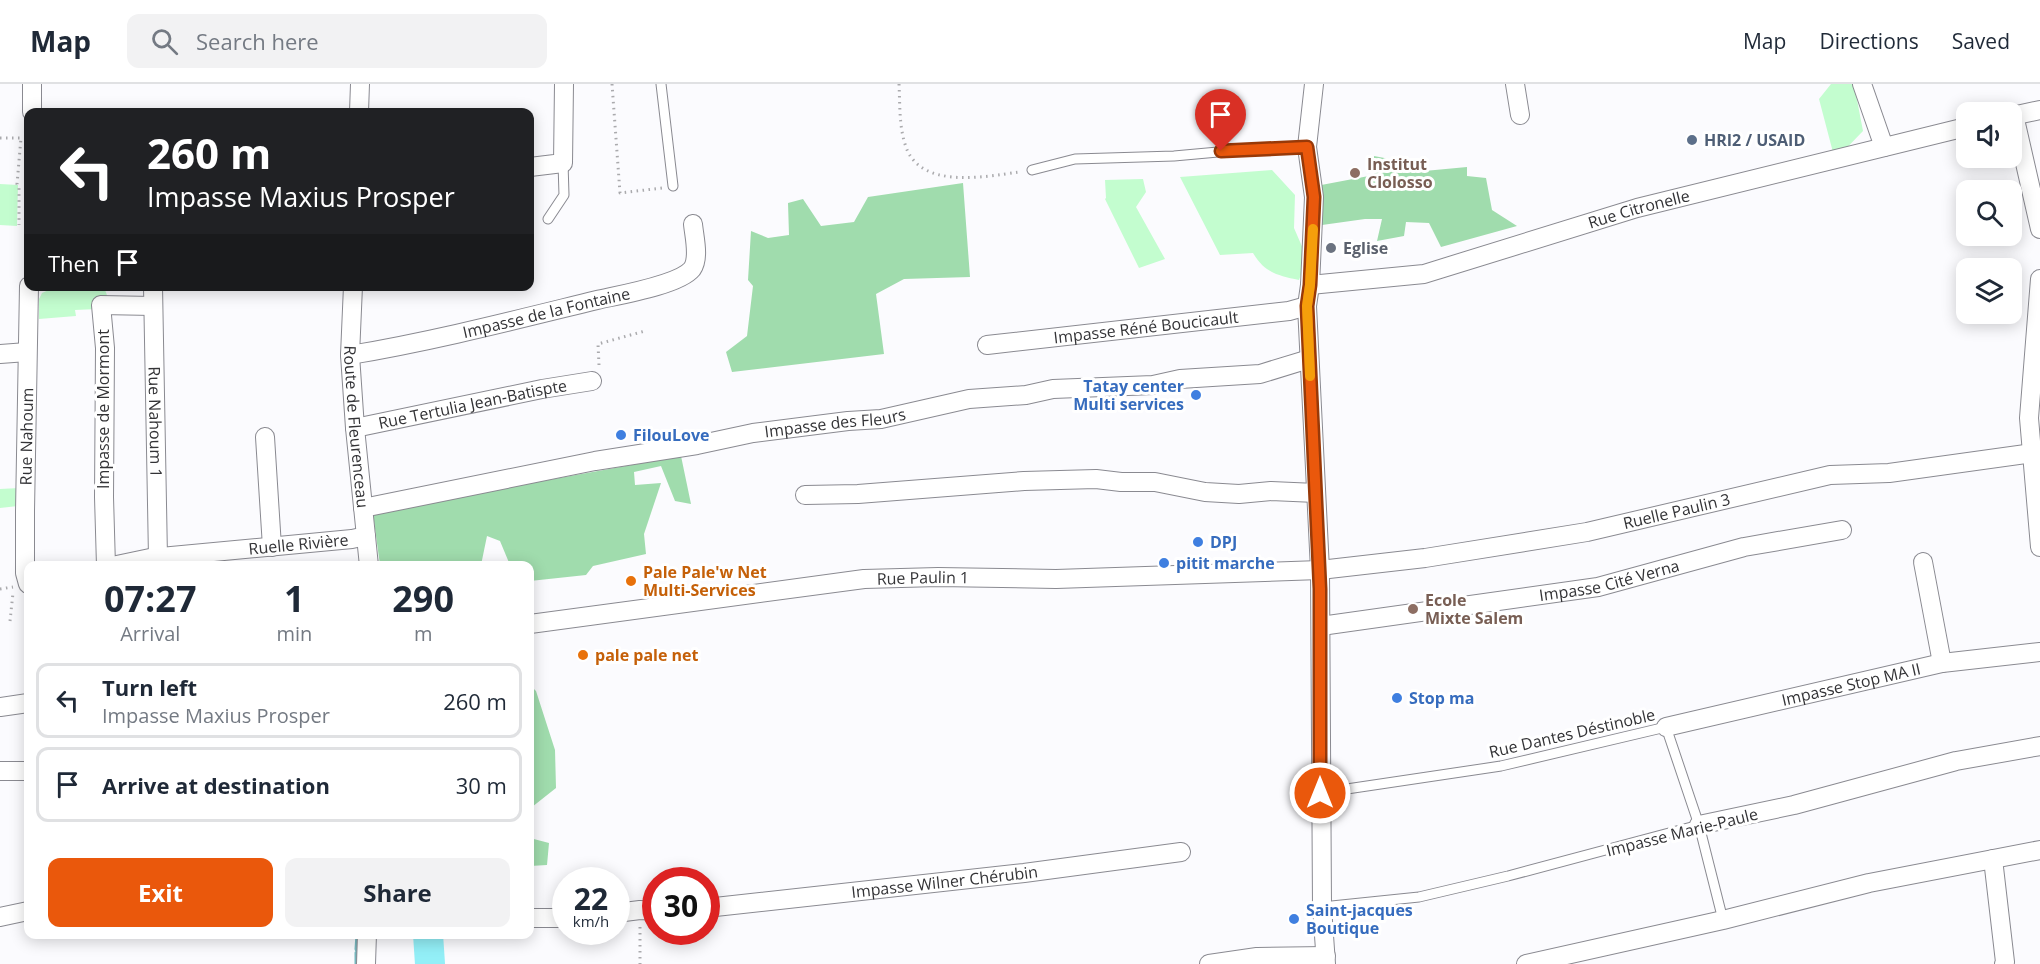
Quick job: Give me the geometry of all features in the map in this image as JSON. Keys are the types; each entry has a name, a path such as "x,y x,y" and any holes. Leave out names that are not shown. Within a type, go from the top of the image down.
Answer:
{"street":[{"path":"32,84 32,108"},
{"path":"359,108 360,84"},
{"path":"534,167 563,163 564,84"},
{"path":"1209,964 1257,957 1326,960 1322,907 1320,793 1320,570 1307,306 1314,197 1307,147 1314,84"},
{"path":"1515,84 1520,115"},
{"path":"1862,84 1884,147"},
{"path":"2022,113 2040,110"},
{"name":"Rue Citronelle","path":"1310,285 1424,274 1637,208 1956,129"},
{"path":"2022,153 2040,229"},
{"name":"Impasse de la Fontaine","path":"350,355 480,329 681,278 693,268 696,256 693,224"},
{"path":"2040,279 2029,418 2040,547"},
{"name":"Rue Nahoum","path":"25,561 29,291"},
{"name":"Rue Nahoum 1","path":"153,291 158,558"},
{"name":"Route de Fleurenceau","path":"353,291 350,355 368,561"},
{"name":"Impasse de Mormont","path":"106,561 105,348 101,304 153,306"},
{"name":"Impasse Réné Boucicault","path":"987,345 1289,311 1307,306"},
{"path":"0,354 27,352"},
{"name":"Impasse des Fleurs","path":"363,508 595,461 698,446 753,433 881,419 969,399 1026,395 1053,389 1153,385 1180,379 1260,374 1309,359"},
{"name":"Rue Tertulia Jean-Batispte","path":"355,428 542,389 592,381"},
{"path":"259,434 272,548"},
{"name":"Ruelle Paulin 3","path":"1320,570 1425,558 1587,531 1830,475 1890,472 2033,453"},
{"path":"805,495 858,494 1024,481 1096,479 1155,482 1205,492 1316,493"},
{"name":"Impasse Cité Verna","path":"1321,626 1598,587 1744,546 1842,530"},
{"name":"Ruelle Rivière","path":"141,561 366,536"},
{"path":"1923,562 1942,663"},
{"name":"Rue Paulin 1","path":"534,623 864,579 938,577 1056,579 1320,570"},
{"name":"Impasse Stop MA II","path":"1666,727 1942,663 2040,652"},
{"path":"0,707 24,704"},
{"name":"Impasse Marie-Paule","path":"1699,825 1794,805 1956,761 2040,746"},
{"path":"0,771 24,771"},
{"path":"1526,964 1723,920 1869,883 2040,850"},
{"name":"Impasse Wilner Chérubin","path":"720,906 1024,873 1181,852"},
{"path":"1993,859 2006,962 2004,964"},
{"path":"0,917 24,912"},
{"path":"534,918 552,918"},
{"path":"366,964 367,939"}],"lane":[{"path":"661,84 673,186"},
{"path":"1032,170 1075,159 1174,156 1307,147"},
{"path":"548,219 564,195 563,163"},
{"name":"Rue Dantes Déstinoble","path":"1320,793 1501,766 1666,727 1699,825 1723,920"},
{"name":"Impasse Marie-Paule","path":"1322,907 1419,897 1508,876 1699,825"}],"path":[{"path":"612,84 620,193 673,186"},
{"path":"899,84 901,126 905,146 924,170 948,178 1032,170"},
{"path":"0,138 21,138 17,183 19,187 19,225"},
{"path":"592,381 592,375 600,372 598,344 645,330"},
{"path":"10,621 12,603"},
{"path":"640,964 643,945"}],"green space":[{"path":"1831,84 1854,84 1863,131 1835,160 1819,99"},
{"path":"1374,156 1400,161 1403,173 1467,167 1467,176 1486,178 1492,210 1517,226 1441,247 1429,223 1406,222 1404,236 1377,241 1382,219 1322,225 1316,186 1374,175"},
{"path":"1272,170 1295,195 1294,228 1307,258 1299,280 1272,272 1262,265 1253,253 1220,255 1180,177"},
{"path":"1143,179 1146,192 1136,207 1165,259 1139,268 1105,199 1105,180"},
{"path":"963,183 970,277 904,279 876,294 884,354 732,372 726,352 747,336 753,286 748,280 751,231 768,238 789,235 788,203 803,199 821,226 854,222 868,197"},
{"path":"0,184 18,185 17,226 0,225"},
{"path":"46,291 105,291 108,298 98,309 75,310 76,316 39,319 39,299 42,293"},
{"path":"681,456 691,504 675,501 661,466 634,472 635,485 661,483 644,534 646,554 593,566 586,575 534,581 534,561 508,561 500,541 487,536 482,561 379,561 373,514"},
{"path":"19,488 18,506 0,508 0,489"},
{"path":"534,689 555,750 556,788 534,805"},
{"path":"534,839 549,843 547,865 534,866"}],"waterway":[{"path":"357,949 358,939"},
{"path":"428,939 430,964"},
{"path":"357,953 357,964"}],"slow traffic":[{"path":"1310,376 1307,306 1313,229"}],"place":[{"name":"HRI2 / USAID","path":"1692,140"},
{"name":"Institut Clolosso","path":"1355,173"},
{"name":"Eglise","path":"1331,248"},
{"name":"Tatay center Multi services","path":"1196,395"},
{"name":"FilouLove","path":"621,435"},
{"name":"DPJ","path":"1198,542"},
{"name":"pitit marche","path":"1164,563"},
{"name":"Pale Pale'w Net Multi-Services","path":"631,581"},
{"name":"Ecole Mixte Salem","path":"1413,609"},
{"name":"pale pale net","path":"583,655"},
{"name":"Stop ma","path":"1397,698"},
{"name":"Saint-jacques Boutique","path":"1294,919"}],"route":[{"path":"1221,151 1307,147 1314,197 1307,306 1321,626 1320,793"}]}
